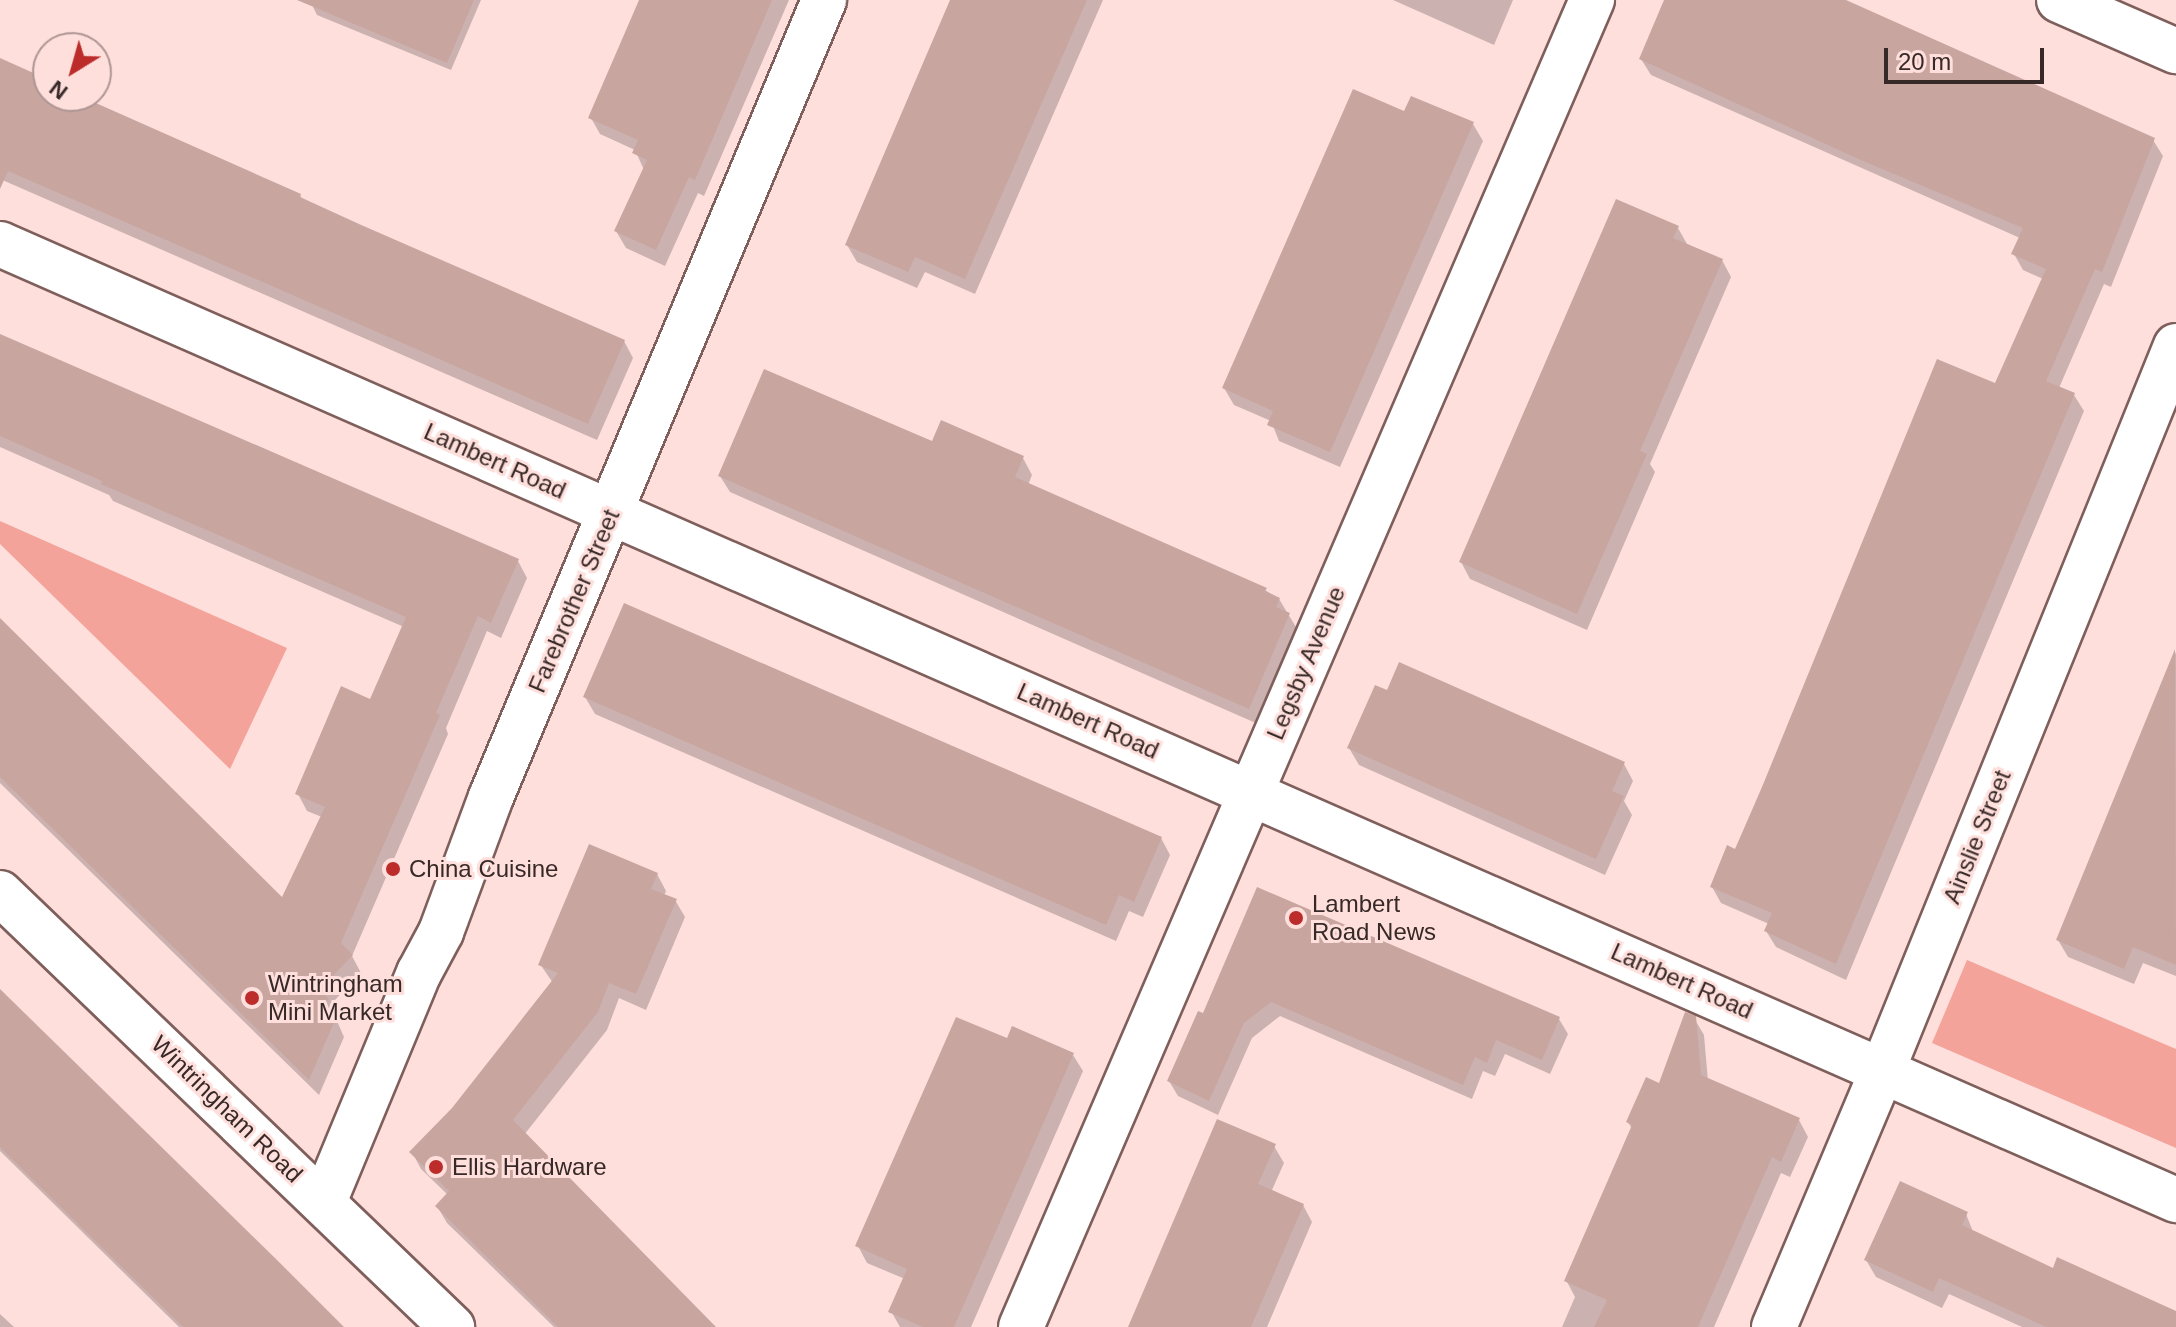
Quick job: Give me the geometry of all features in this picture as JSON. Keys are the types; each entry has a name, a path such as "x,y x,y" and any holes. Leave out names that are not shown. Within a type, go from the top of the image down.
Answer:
{"street":[{"name":"Farebrother Street","path":"324,1202 419,973 441,932 491,797 824,0"},
{"name":"Legsby Avenue","path":"1021,1327 1592,0"},
{"path":"2059,0 2176,51"},
{"name":"Lambert Road","path":"0,244 2176,1200"},
{"name":"Ainslie Street","path":"1774,1327 1883,1069 2176,346"},
{"name":"Wintringham Road","path":"0,893 452,1327"}],"shaded area":[{"path":"0,521 287,648 230,769 0,544"},
{"path":"1967,960 2176,1049 2176,1148 1932,1043"}],"building":[{"path":"297,0 474,0 447,63"},
{"path":"639,0 772,0 695,180 689,177 656,250 614,231 647,160 632,153 638,140 588,118"},
{"path":"950,0 1087,0 965,279 915,257 908,272 845,245"},
{"path":"1664,0 1846,0 2155,138 2102,272 2095,269 2046,381 2075,393 1836,964 1764,931 1772,913 1710,887 1727,845 1735,849 1762,787 1937,359 1995,383 2046,269 2011,254 2023,228 1863,161 1639,59"},
{"path":"0,58 32,72 32,112 112,110 301,194 300,197 359,224 625,340 588,424 8,171 0,189"},
{"path":"1353,89 1404,111 1411,96 1474,122 1330,452 1267,425 1273,411 1222,388"},
{"path":"1616,199 1679,226 1673,238 1723,259 1640,451 1647,454 1577,614 1459,562"},
{"path":"0,334 519,559 491,623 478,616 436,713 440,715 341,943 353,955 320,989 329,999 322,1006 336,1018 309,1080 0,777 0,618 282,897 325,807 295,794 341,686 370,699 406,617 101,484 102,481 0,436"},
{"path":"764,369 932,441 941,420 1024,456 1015,477 1267,588 1265,591 1280,598 1276,607 1290,613 1249,709 718,476"},
{"path":"624,603 1162,837 1134,902 1119,895 1106,925 583,697"},
{"path":"2175,649 2176,965 2133,947 2124,969 2056,940"},
{"path":"1399,662 1625,762 1612,791 1624,796 1596,859 1347,748 1375,685 1387,690"},
{"path":"589,844 658,873 651,889 677,899 636,994 609,983 598,1012 513,1120 716,1327 558,1327 435,1206 449,1191 409,1152 452,1108 558,973 538,965"},
{"path":"1257,887 1560,1017 1542,1060 1496,1040 1487,1063 1475,1057 1463,1085 1271,1002 1244,1023 1209,1101 1167,1081 1198,1011 1203,1013"},
{"path":"0,989 344,1327 183,1327 30,1177 0,1147"},
{"path":"1685,1012 1696,1016 1701,1075 1800,1118 1781,1162 1772,1157 1698,1327 1594,1327 1607,1300 1564,1281 1632,1125 1626,1122 1646,1077 1659,1083"},
{"path":"956,1017 1007,1038 1012,1026 1074,1053 954,1327 923,1327 888,1312 907,1269 855,1246"},
{"path":"1217,1119 1276,1144 1258,1184 1304,1204 1251,1327 1128,1327"},
{"path":"1900,1181 1968,1212 1962,1225 2053,1268 2057,1257 2176,1311 2176,1327 2046,1327 1939,1278 1933,1292 1864,1260"}],"place":[{"name":"China Cuisine","path":"393,869"},
{"name":"Lambert Road News","path":"1296,918"},
{"name":"Wintringham Mini Market","path":"252,998"},
{"name":"Ellis Hardware","path":"436,1167"}]}
